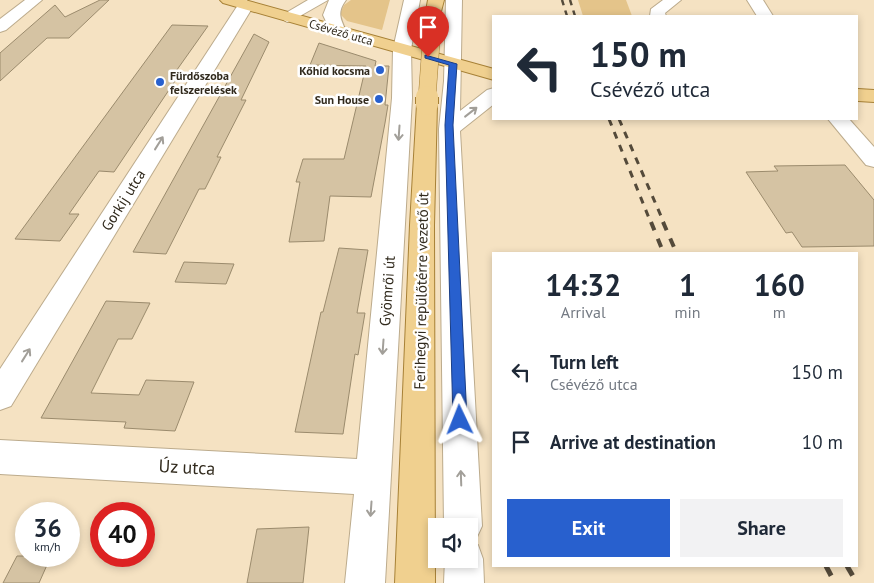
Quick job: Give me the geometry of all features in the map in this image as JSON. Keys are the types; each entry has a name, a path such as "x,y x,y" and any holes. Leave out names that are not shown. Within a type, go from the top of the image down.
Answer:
{"main road":[{"name":"Csévéző utca","path":"237,2 338,31 407,16 453,64 492,74"},
{"name":"Ferihegyi repülőtérre vezető út","path":"415,583 422,225 414,101 435,8"},
{"path":"858,96 874,96"}],"street":[{"path":"0,27 34,0"},
{"path":"287,17 320,0"},
{"path":"338,0 333,4 331,15 338,31"},
{"path":"454,0 453,64 449,127 463,518"},
{"path":"658,15 656,12 673,0"},
{"path":"755,0 764,15"},
{"name":"Gorkij utca","path":"0,396 237,2"},
{"path":"407,16 412,30 427,36 444,33 454,23"},
{"name":"Gyömrői út","path":"365,583 373,477 414,101 407,16"},
{"path":"414,101 406,89 415,85 427,85 438,90 440,109 449,127"},
{"path":"449,127 492,95"},
{"path":"839,120 874,160"},
{"name":"Úz utca","path":"0,457 373,477"},
{"path":"464,568 464,583"}],"shaded area":[{"path":"351,0 390,0 382,30 347,21 340,14 344,5"},
{"path":"578,0 626,0 632,15 583,15"}],"building":[{"path":"100,0 109,0 69,38 47,38 0,81 0,53 55,5 65,17"},
{"path":"172,25 208,26 174,74 179,75 114,172 99,171 69,214 79,214 60,241 15,239"},
{"path":"254,34 269,42 241,100 246,100 217,157 221,157 205,189 199,189 166,254 133,252"},
{"path":"319,43 376,61 375,66 389,66 385,105 388,105 371,197 330,196 324,241 289,242 300,182 296,182 303,159 344,159 366,66 310,65"},
{"path":"845,165 874,200 874,246 802,247 792,232 786,233 746,172 778,171 774,166"},
{"path":"339,248 368,250 357,313 365,313 358,355 355,354 343,434 295,432 321,312 323,312"},
{"path":"184,262 234,264 226,284 175,282"},
{"path":"106,301 150,303 132,339 118,339 91,393 139,395 146,380 194,382 175,431 124,428 126,422 41,418"},
{"path":"309,527 303,583 247,583 257,529"},
{"path":"15,560 15,567 46,567 39,583 3,583"}],"railway":[{"path":"562,0 567,15"},
{"path":"570,0 575,15"},
{"path":"609,120 651,223"},
{"path":"619,120 664,223"},
{"path":"651,222 663,252"},
{"path":"663,222 676,252"},
{"path":"827,567 835,583"},
{"path":"848,567 857,583"}],"place":[{"name":"Kőhíd kocsma","path":"380,70"},
{"name":"Fürdőszoba felszerelések","path":"160,82"},
{"name":"Sun House","path":"379,99"}],"route":[{"path":"428,57 453,64 449,125 451,224 460,420"}]}
